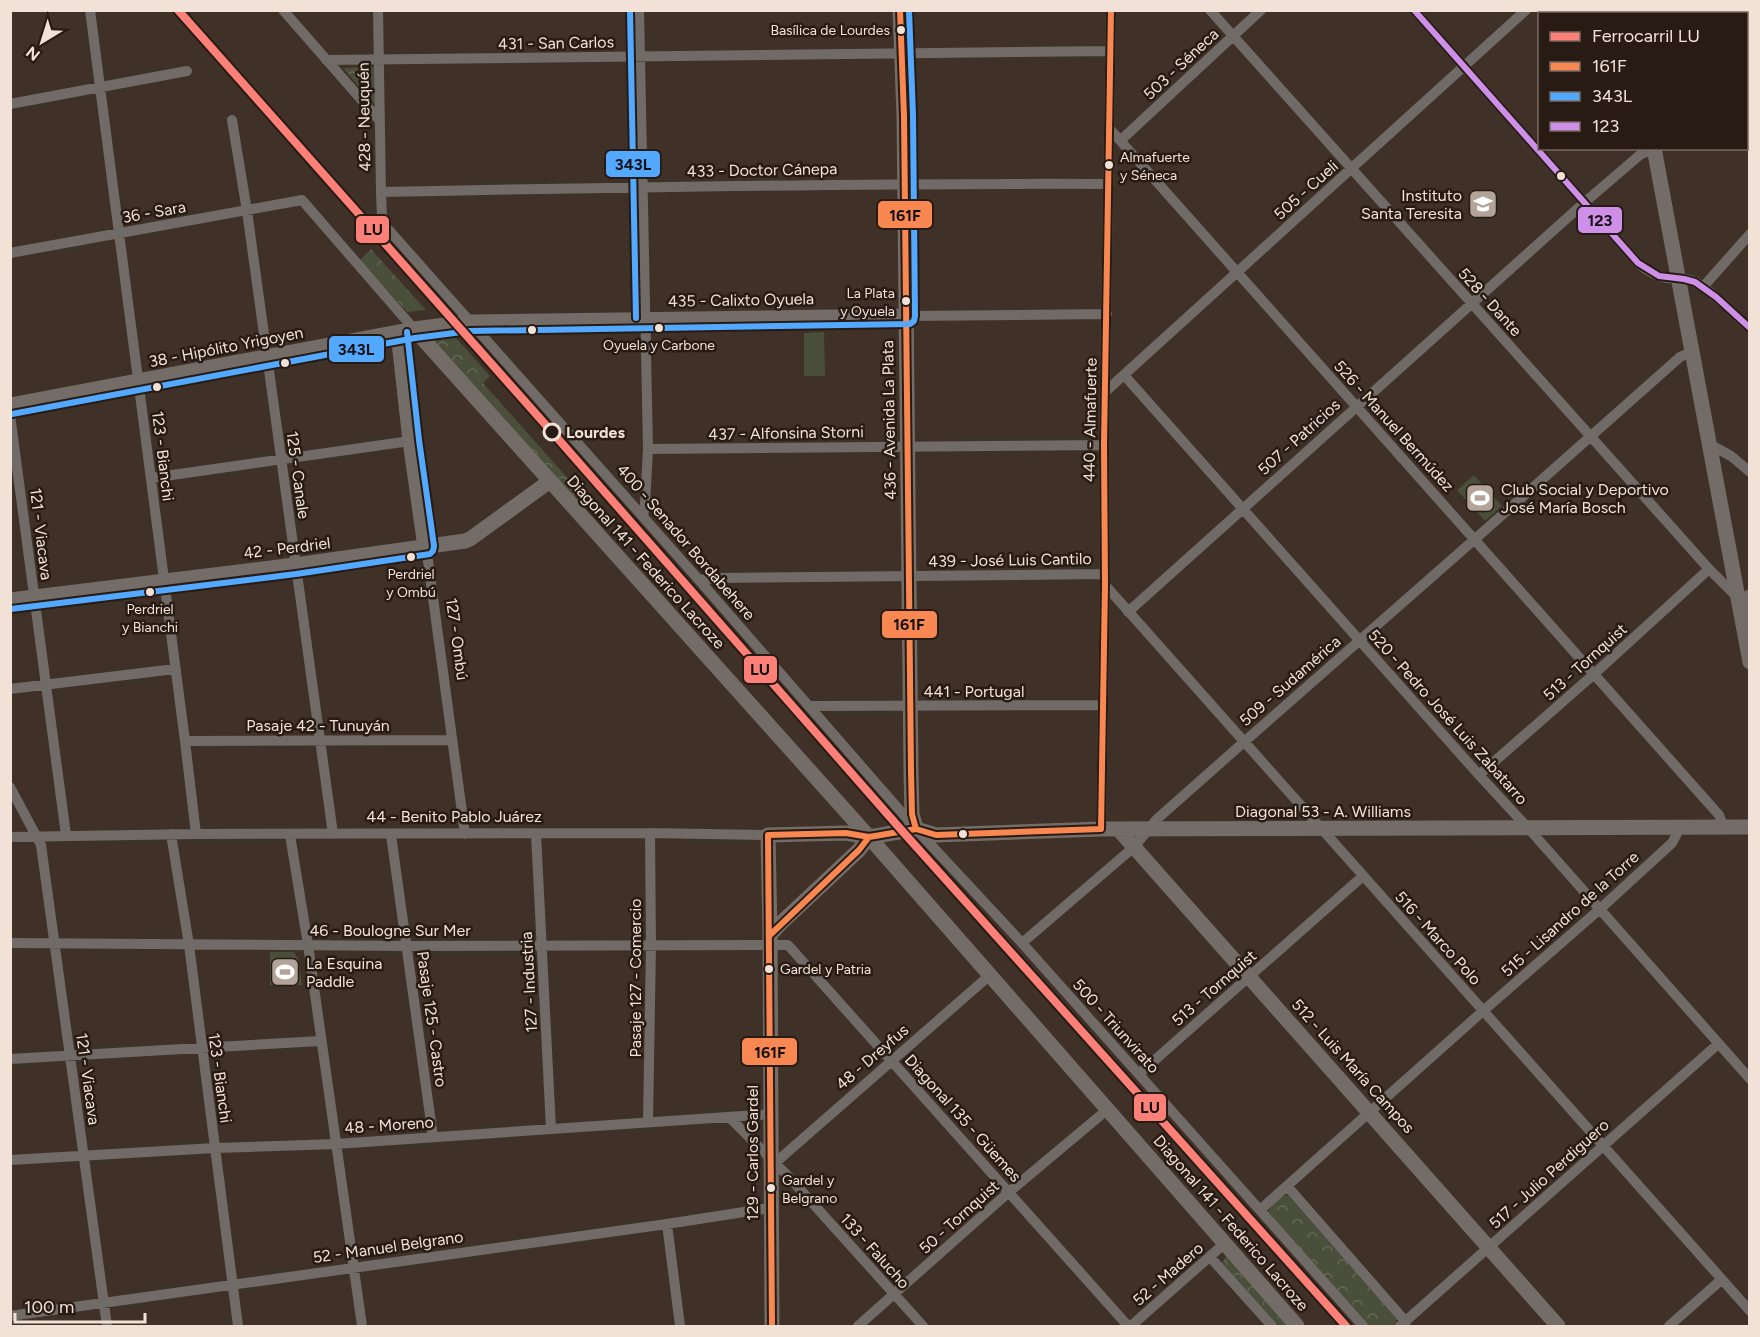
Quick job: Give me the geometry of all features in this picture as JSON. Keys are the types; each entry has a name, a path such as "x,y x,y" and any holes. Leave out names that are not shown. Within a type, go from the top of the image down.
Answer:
{"street":[{"name":"123 - Bianchi","path":"90,10 196,834"},
{"path":"283,10 380,121"},
{"name":"428 - Neuquén","path":"378,10 381,192 384,223"},
{"path":"639,10 648,449 643,516"},
{"name":"436 - Avenida La Plata","path":"900,10 912,814 916,829"},
{"name":"440 - Almafuerte","path":"1101,829 1111,10"},
{"name":"528 - Dante","path":"1210,10 1709,569 1746,602"},
{"name":"503 - Séneca","path":"1121,140 1261,10"},
{"path":"1414,10 1538,149"},
{"name":"505 - Cueli","path":"1105,392 1526,10"},
{"name":"431 - San Carlos","path":"326,60 1110,51"},
{"path":"10,104 187,71"},
{"name":"125 - Canale","path":"232,120 247,211 318,740 333,834"},
{"name":"526 - Manuel Bermúdez","path":"1109,128 1719,816 1724,828"},
{"path":"1539,150 1638,263 1657,276 1687,279 1703,287 1749,328"},
{"name":"507 - Patricios","path":"1128,612 1585,202 1641,154 1652,150"},
{"path":"1655,150 1709,444 1746,602 1749,663"},
{"name":"433 - Doctor Cánepa","path":"381,192 904,183 1108,184"},
{"name":"36 - Sara","path":"10,254 302,200"},
{"name":"Diagonal 141 - Federico Lacroze","path":"302,200 414,329 869,837 1297,1326"},
{"name":"400 - Senador Bordabehere","path":"384,223 916,829"},
{"path":"1703,287 1749,234"},
{"name":"127 - Ombú","path":"394,306 424,548 428,561 465,834"},
{"name":"435 - Calixto Oyuela","path":"448,324 645,318 1107,314"},
{"name":"38 - Hipólito Yrigoyen","path":"10,405 448,324"},
{"name":"509 - Sudamérica","path":"1022,943 1134,847 1157,819 1359,640 1680,357 1691,352"},
{"name":"520 - Pedro José Luis Zabatarro","path":"1124,375 1749,1079"},
{"name":"121 - Viacava","path":"10,415 66,835"},
{"path":"151,478 410,441"},
{"path":"1709,444 1731,456 1749,472"},
{"name":"437 - Alfonsina Storni","path":"648,449 1104,445"},
{"name":"42 - Perdriel","path":"10,600 424,548 470,539 550,481"},
{"name":"513 - Tornquist","path":"1479,775 1709,569"},
{"name":"439 - José Luis Cantilo","path":"699,580 909,577 1105,579"},
{"name":"516 - Marco Polo","path":"1105,579 1128,612 1749,1311"},
{"path":"10,688 175,669"},
{"name":"441 - Portugal","path":"810,706 1103,705"},
{"name":"Pasaje 42 - Tunuyán","path":"185,741 452,740"},
{"name":"121 - Viacava","path":"10,787 41,845 107,1326"},
{"name":"Diagonal 53 - A. Williams","path":"897,833 916,829 936,835 1101,829 1749,827"},
{"name":"515 - Lisandro de la Torre","path":"1260,1210 1600,909 1672,843 1680,828"},
{"name":"500 - Triunvirato","path":"916,829 1022,943 1363,1326"},
{"name":"512 - Luis María Campos","path":"1119,830 1558,1326"},
{"name":"44 - Benito Pablo Juárez","path":"10,837 171,834 650,833 768,835 846,833 869,837 897,833"},
{"name":"Pasaje 127 - Comercio","path":"648,1122 650,833"},
{"name":"123 - Bianchi","path":"171,834 189,945 238,1326"},
{"name":"127 - Industria","path":"537,834 551,1130"},
{"path":"290,835 308,945 362,1326"},
{"name":"Pasaje 125 - Castro","path":"391,835 433,1137"},
{"name":"129 - Carlos Gardel","path":"768,835 770,1114 773,1160 770,1208 772,1326"},
{"path":"770,941 781,923 859,850 869,837"},
{"name":"513 - Tornquist","path":"1139,1074 1363,876"},
{"name":"46 - Boulogne Sur Mer","path":"10,943 651,946 770,941"},
{"name":"Diagonal 135 - Güemes","path":"770,941 784,944 793,950 1130,1326"},
{"name":"48 - Dreyfus","path":"773,1160 990,975"},
{"path":"10,1059 320,1041"},
{"name":"517 - Julio Perdiguero","path":"1403,1324 1718,1044"},
{"name":"50 - Tornquist","path":"858,1326 1009,1192 1108,1109"},
{"name":"48 - Moreno","path":"10,1160 215,1148 336,1144 770,1114"},
{"name":"133 - Falucho","path":"730,1118 773,1160 923,1326"},
{"path":"1287,1186 1403,1324"},
{"name":"52 - Manuel Belgrano","path":"10,1316 770,1208"},
{"path":"667,1224 680,1326"},
{"name":"52 - Madero","path":"1130,1326 1224,1244"},
{"path":"1210,1257 1272,1326"},
{"path":"1669,1326 1721,1280"}],"green space":[{"path":"374,67 375,105 343,68"},
{"path":"371,249 426,310 407,312 360,260"},
{"path":"448,329 490,376 483,383 588,501 581,509 429,339 432,332"},
{"path":"824,332 825,376 804,376 804,333"},
{"name":"Club Social y Deportivo José María Bosch","path":"1474,475 1502,506 1485,521 1457,490"},
{"name":"La Esquina Paddle","path":"270,952 294,952 298,958 302,985 270,985"},
{"path":"1288,1195 1397,1319 1394,1326 1365,1326 1268,1213 1276,1201"},
{"path":"1227,1255 1294,1326 1279,1326 1222,1263"}],"rail line":[{"name":"LU","path":"178,10 904,833 1346,1326"}],"transit line":[{"name":"343L","path":"630,10 636,318"},
{"name":"161F","path":"900,10 904,116 911,771 912,814 916,829"},
{"name":"343L","path":"12,414 415,338 470,331 910,324 914,321 915,316 913,116 909,10"},
{"name":"161F","path":"772,1326 768,835 846,833 869,837 916,829 936,835 1101,829 1111,10"},
{"name":"123","path":"1414,10 1638,263 1659,276 1695,282 1716,297 1750,328"},
{"name":"343L","path":"11,609 296,574 430,554 434,546 407,332"},
{"name":"161F","path":"770,935 859,850 869,837"}],"place":[{"name":"Basílica de Lourdes","path":"901,30"},
{"name":"Almafuerte y Séneca","path":"1109,165"},
{"name":"Instituto Santa Teresita","path":"1483,204"},
{"name":"La Plata y Oyuela","path":"906,301"},
{"name":"Oyuela y Carbone","path":"659,328"},
{"name":"Lourdes","path":"552,432"},
{"name":"Club Social y Deportivo José María Bosch","path":"1480,498"},
{"name":"Perdriel y Ombú","path":"411,557"},
{"name":"Perdriel y Bianchi","path":"150,592"},
{"name":"Gardel y Patria","path":"769,969"},
{"name":"La Esquina Paddle","path":"285,972"},
{"name":"Gardel y Belgrano","path":"771,1188"}]}
